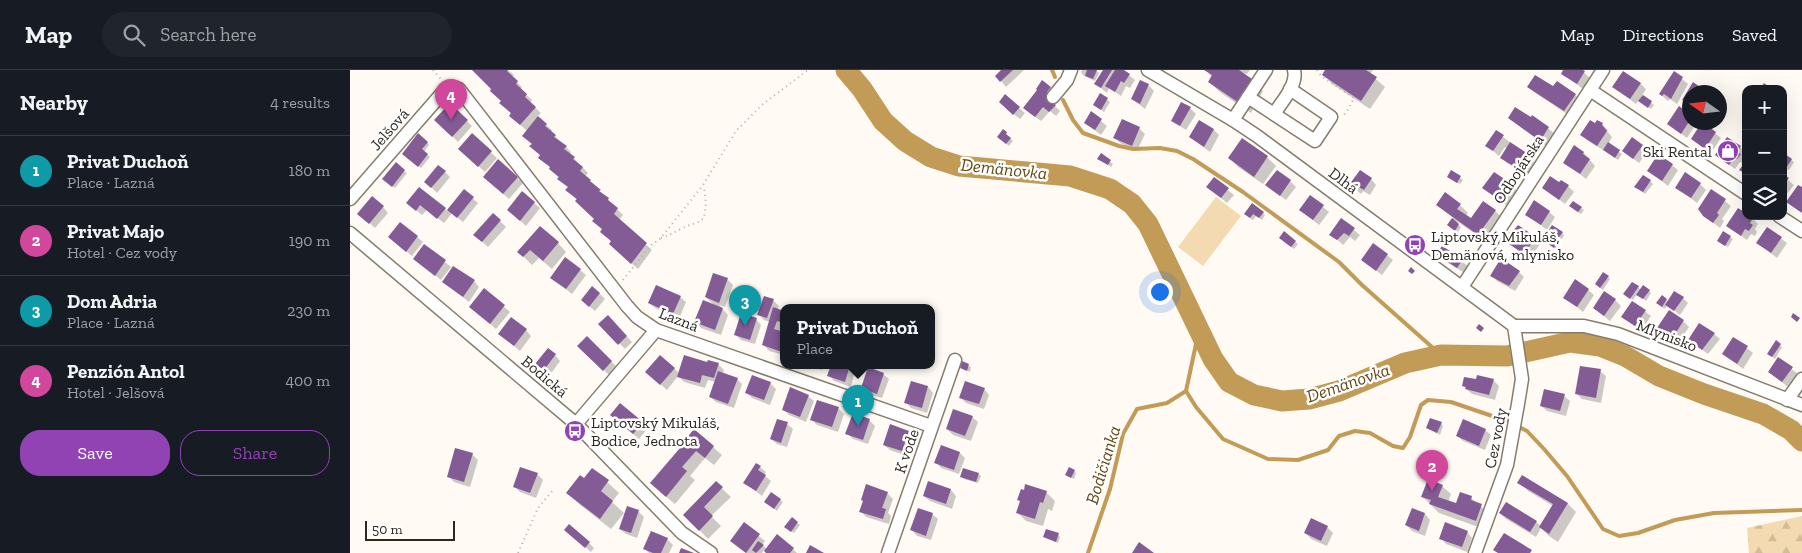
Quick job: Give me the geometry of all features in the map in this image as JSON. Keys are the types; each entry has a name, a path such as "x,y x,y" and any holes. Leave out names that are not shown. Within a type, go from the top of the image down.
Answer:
{"street":[{"path":"1053,97 1067,80 1072,70"},
{"name":"Dlhá","path":"1148,70 1233,120 1514,326"},
{"path":"1233,120 1266,70"},
{"path":"1274,114 1295,79 1294,70"},
{"name":"Odbojárska","path":"1462,287 1603,70"},
{"name":"Jelšová","path":"350,199 444,91 448,87 455,87"},
{"name":"Lazná","path":"455,87 459,89 637,317 656,330 932,426"},
{"path":"1248,97 1315,141 1331,117 1290,89"},
{"path":"1590,90 1742,191"},
{"path":"1785,220 1802,232"},
{"name":"Bodická","path":"350,233 576,424 628,476 662,514 682,533 711,553"},
{"name":"Cez vody","path":"1475,553 1503,480 1516,417 1522,379 1514,326"},
{"name":"Mlynisko","path":"1514,326 1566,326 1602,329 1650,345 1802,406"},
{"path":"576,424 656,330"},
{"name":"K vode","path":"888,553 954,360"},
{"path":"1787,400 1802,379"}],"path":[{"path":"1317,70 1321,76 1354,98 1338,122 1331,117"},
{"path":"615,290 645,252 661,238 703,185 736,131 764,104 806,71"},
{"path":"661,238 673,235 680,229 697,224 704,218 706,204 703,185"},
{"path":"518,553 538,508 554,489"}],"green space":[{"path":"1216,197 1241,216 1203,266 1178,247"},
{"path":"1802,516 1802,553 1749,553 1747,528"}],"building":[{"path":"472,70 508,70 518,81 516,84 527,94 525,97 536,107 520,125 509,116 511,113 499,103 501,101"},
{"path":"1001,70 1013,70 1000,82 995,76"},
{"path":"1087,70 1097,70 1093,79 1085,76"},
{"path":"1103,70 1112,70 1101,88 1094,84"},
{"path":"1115,70 1124,70 1130,74 1124,83 1121,81 1115,92 1105,86"},
{"path":"1204,70 1239,70 1252,79 1239,103 1208,82 1212,75"},
{"path":"1325,70 1366,70 1377,77 1361,101 1322,75"},
{"path":"1563,70 1585,71 1577,84 1561,74"},
{"path":"1623,71 1641,83 1630,99 1612,87"},
{"path":"1674,71 1683,77 1671,99 1664,94 1662,96 1659,94"},
{"path":"1535,75 1553,86 1557,81 1576,94 1564,111 1527,87"},
{"path":"1042,80 1051,87 1047,92 1050,94 1047,97 1056,105 1049,112 1043,107 1035,117 1023,108"},
{"path":"1140,80 1149,84 1140,104 1131,99"},
{"path":"1100,93 1108,98 1101,110 1093,105"},
{"path":"1005,94 1020,107 1013,115 999,102"},
{"path":"1643,95 1652,101 1648,108 1638,101"},
{"path":"1181,102 1191,107 1180,126 1171,121"},
{"path":"450,103 468,120 452,137 434,120"},
{"path":"1679,106 1682,108 1682,130 1684,130 1681,134 1667,124"},
{"path":"1515,107 1531,117 1532,115 1549,127 1540,141 1508,118"},
{"path":"1091,111 1102,119 1095,130 1084,123"},
{"path":"538,116 547,124 545,126 556,135 554,137 567,146 564,149 575,157 573,159 583,167 580,171 618,208 614,214 647,243 631,264 609,244 611,241 600,232 602,229 592,221 594,219 575,201 577,199 565,190 568,187 557,179 559,177 549,169 550,167 538,158 540,155 529,146 532,144 522,136"},
{"path":"1122,119 1140,127 1132,146 1113,138"},
{"path":"1199,120 1214,129 1204,147 1189,137"},
{"path":"1590,120 1595,123 1597,120 1603,123 1602,125 1607,131 1597,146 1580,135"},
{"path":"1003,129 1011,138 1006,144 997,137"},
{"path":"1496,130 1504,135 1493,151 1485,146"},
{"path":"1697,130 1713,130 1716,132 1705,149 1691,139"},
{"path":"418,133 428,142 422,149 428,154 418,167 402,154"},
{"path":"472,133 492,151 478,167 458,149"},
{"path":"1632,137 1643,145 1633,159 1622,151"},
{"path":"1727,137 1741,146 1737,152 1741,154 1737,159 1734,157 1729,165 1715,155"},
{"path":"1242,138 1268,156 1254,177 1228,158"},
{"path":"1510,142 1530,155 1520,170 1500,158"},
{"path":"1608,142 1620,150 1615,158 1603,150"},
{"path":"1574,145 1590,159 1580,174 1563,163"},
{"path":"1101,153 1111,160 1108,165 1097,159"},
{"path":"1658,154 1673,164 1662,181 1647,171"},
{"path":"1787,155 1792,159 1787,166"},
{"path":"498,159 518,177 503,194 483,177"},
{"path":"396,162 405,170 392,187 382,179"},
{"path":"438,165 446,171 431,188 424,182"},
{"path":"1277,170 1291,180 1280,196 1265,185"},
{"path":"1360,170 1372,178 1364,190 1357,186 1355,189 1349,185"},
{"path":"1451,170 1461,176 1457,183 1447,177"},
{"path":"1494,172 1512,184 1501,201 1482,188"},
{"path":"1685,172 1701,183 1691,198 1675,188"},
{"path":"1643,175 1651,180 1643,192 1634,187"},
{"path":"1550,176 1559,182 1561,180 1569,185 1559,200 1542,188"},
{"path":"1214,177 1229,188 1221,198 1206,187"},
{"path":"1798,185 1802,187 1802,213 1787,203"},
{"path":"419,187 446,208 437,219 420,205 416,211 406,203"},
{"path":"464,189 474,197 457,218 447,210"},
{"path":"1711,189 1726,199 1713,223 1703,216 1698,209"},
{"path":"522,191 535,202 520,221 507,210"},
{"path":"1445,192 1461,204 1457,209 1471,218 1483,201 1496,210 1478,235 1436,205"},
{"path":"1310,195 1324,205 1313,220 1299,210"},
{"path":"372,196 384,206 369,224 357,214"},
{"path":"1534,200 1550,211 1541,225 1525,215"},
{"path":"1573,201 1582,207 1578,212 1569,206"},
{"path":"1252,203 1264,212 1259,218 1253,214 1250,218 1244,214"},
{"path":"1738,208 1742,210 1742,220 1752,220 1750,223 1753,225 1749,231 1745,229 1741,236 1726,226"},
{"path":"493,213 501,220 482,242 473,235"},
{"path":"1341,218 1355,228 1349,236 1344,233 1337,240 1329,235"},
{"path":"1452,218 1459,224 1455,231 1447,225"},
{"path":"400,222 418,236 406,252 388,237"},
{"path":"1518,225 1536,237 1524,254 1506,242 1508,239 1506,238 1511,230 1513,231"},
{"path":"1552,225 1563,232 1559,237 1548,231"},
{"path":"540,226 559,242 543,261 530,250 523,257 517,252"},
{"path":"1767,227 1782,237 1771,253 1756,243"},
{"path":"1284,231 1296,241 1291,247 1279,238"},
{"path":"1723,231 1731,236 1725,246 1717,241"},
{"path":"1548,235 1558,242 1554,248 1544,241"},
{"path":"1373,243 1388,254 1376,271 1361,260"},
{"path":"424,244 446,260 435,276 413,259"},
{"path":"1442,246 1463,259 1457,268 1436,254"},
{"path":"565,257 581,269 566,289 550,278"},
{"path":"1501,258 1520,271 1509,286 1490,276"},
{"path":"453,266 475,280 463,297 442,282"},
{"path":"1411,267 1415,271 1412,274 1408,271"},
{"path":"1603,272 1609,276 1600,288 1595,284"},
{"path":"713,273 728,278 719,303 705,297"},
{"path":"1575,279 1589,289 1577,307 1563,298"},
{"path":"1632,282 1639,286 1630,299 1623,294"},
{"path":"656,285 681,296 673,314 648,303"},
{"path":"1643,285 1650,290 1643,299 1636,295"},
{"path":"592,286 600,293 589,307 581,300"},
{"path":"484,288 505,305 490,324 469,307"},
{"path":"1604,291 1616,299 1604,316 1593,308"},
{"path":"1674,291 1684,297 1674,311 1665,305"},
{"path":"1662,295 1667,299 1662,307 1656,303"},
{"path":"764,296 774,299 767,318 757,315"},
{"path":"703,300 723,308 715,330 694,322"},
{"path":"1632,301 1646,310 1635,326 1621,317"},
{"path":"773,307 780,310 780,322 777,321 774,329 780,331 780,351 762,345"},
{"path":"1669,310 1684,320 1672,339 1657,328"},
{"path":"741,313 757,318 750,340 734,335"},
{"path":"1793,313 1800,318 1797,322 1791,317"},
{"path":"608,315 627,336 618,345 598,324"},
{"path":"511,317 527,329 514,346 498,334"},
{"path":"1699,323 1715,333 1702,350 1688,340"},
{"path":"1479,324 1484,328 1481,332 1476,328"},
{"path":"587,336 612,361 603,371 577,346"},
{"path":"1733,337 1748,346 1737,364 1722,354"},
{"path":"1776,340 1781,344 1772,357 1767,354"},
{"path":"548,348 556,354 544,370 535,364"},
{"path":"660,355 675,368 660,385 645,372"},
{"path":"684,355 707,362 708,360 719,363 714,378 702,375 700,383 677,377"},
{"path":"1778,357 1793,367 1782,382 1768,372"},
{"path":"962,361 969,364 967,371 960,368"},
{"path":"1580,366 1601,369 1596,398 1575,394"},
{"path":"830,369 849,369 845,382 827,376"},
{"path":"867,369 884,373 877,394 861,388"},
{"path":"718,371 738,378 728,404 709,397"},
{"path":"752,375 771,382 764,400 745,393"},
{"path":"1477,375 1494,379 1489,395 1465,389 1466,387 1462,386 1464,377 1476,379"},
{"path":"911,381 928,386 922,408 904,403"},
{"path":"965,381 985,388 979,404 959,398"},
{"path":"790,387 809,395 800,417 782,410"},
{"path":"1544,389 1565,394 1560,411 1540,406"},
{"path":"817,400 839,407 832,427 810,420"},
{"path":"620,403 643,422 633,434 610,415"},
{"path":"953,409 973,416 965,436 946,429"},
{"path":"853,413 870,419 863,440 845,434"},
{"path":"1430,418 1442,422 1437,433 1426,428"},
{"path":"777,419 788,422 781,443 770,439"},
{"path":"1463,419 1486,429 1479,446 1456,436"},
{"path":"890,424 909,431 902,451 883,445"},
{"path":"694,429 714,446 705,458 696,451 682,467 687,471 666,497 650,483"},
{"path":"941,445 960,452 954,470 934,463"},
{"path":"455,448 473,453 464,482 447,477"},
{"path":"756,463 761,466 758,470 766,475 756,491 743,483"},
{"path":"520,467 538,473 530,493 513,487"},
{"path":"1069,467 1075,470 1071,478 1065,475"},
{"path":"592,468 609,480 601,491 613,501 600,519 566,493 580,475 584,478"},
{"path":"963,468 979,473 976,482 960,477"},
{"path":"1522,475 1568,503 1549,534 1539,527 1553,504 1517,483"},
{"path":"1428,479 1443,485 1438,497 1456,503 1460,492 1472,496 1471,500 1482,504 1476,521 1429,504 1431,500 1421,497"},
{"path":"716,481 723,487 704,507 713,516 699,531 683,515"},
{"path":"928,481 951,489 946,504 923,496"},
{"path":"866,484 888,492 882,508 886,509 883,519 859,512"},
{"path":"1025,484 1047,491 1043,503 1040,502 1035,519 1016,513 1020,501 1017,500 1021,489 1024,490"},
{"path":"771,492 781,499 774,509 764,502"},
{"path":"1506,502 1537,521 1530,532 1499,513"},
{"path":"627,506 639,510 631,533 619,529"},
{"path":"918,508 933,513 926,536 910,530"},
{"path":"1412,508 1425,513 1419,531 1405,525"},
{"path":"792,517 798,522 791,532 784,527"},
{"path":"1311,518 1328,526 1321,541 1304,533"},
{"path":"744,522 760,534 746,553 730,541"},
{"path":"1445,522 1468,531 1462,547 1439,539"},
{"path":"569,524 590,542 585,548 564,530"},
{"path":"1046,529 1059,533 1056,542 1043,537"},
{"path":"651,531 668,538 661,553 653,553 643,549"},
{"path":"1504,533 1532,550 1530,553 1498,553 1493,550"},
{"path":"777,534 794,548 790,553 766,553 764,551"},
{"path":"758,541 764,545 756,553 752,550"},
{"path":"1139,542 1154,553 1132,553"},
{"path":"810,545 824,553 806,553"},
{"path":"681,548 694,553 679,553"}],"waterway":[{"name":"Demänovka","path":"846,70 862,89 883,121 905,141 931,157 959,166 1070,176 1110,189 1132,204 1148,224 1213,359 1229,382 1254,395 1282,401 1309,399 1339,391 1405,363 1441,355 1507,356 1570,342 1600,346 1625,356 1659,376 1763,414 1791,430 1802,441"},
{"path":"1052,70 1055,77"},
{"path":"1063,100 1073,120 1083,133 1133,149 1160,148 1177,151 1193,159 1243,192 1339,262 1441,355"},
{"name":"Bodičianka","path":"1088,553 1110,489 1123,434 1137,409 1167,403 1186,391 1199,330"},
{"path":"1186,391 1196,407 1223,439 1268,459 1298,460 1328,450 1339,436 1355,431 1370,433 1393,446 1403,448 1410,437 1421,405 1428,400 1451,402 1507,421 1527,431 1567,476 1603,529 1619,536 1638,533 1675,520 1714,513 1802,510"}],"place":[{"name":"Penzión Antol","path":"451,120"},
{"name":"Ski Rental","path":"1728,151"},
{"name":"Liptovský Mikuláš, Demänová, mlynisko","path":"1415,245"},
{"name":"Dom Adria","path":"745,326"},
{"name":"Privat Duchoň","path":"858,426"},
{"name":"Liptovský Mikuláš, Bodice, Jednota","path":"575,431"},
{"name":"Privat Majo","path":"1432,491"}]}
